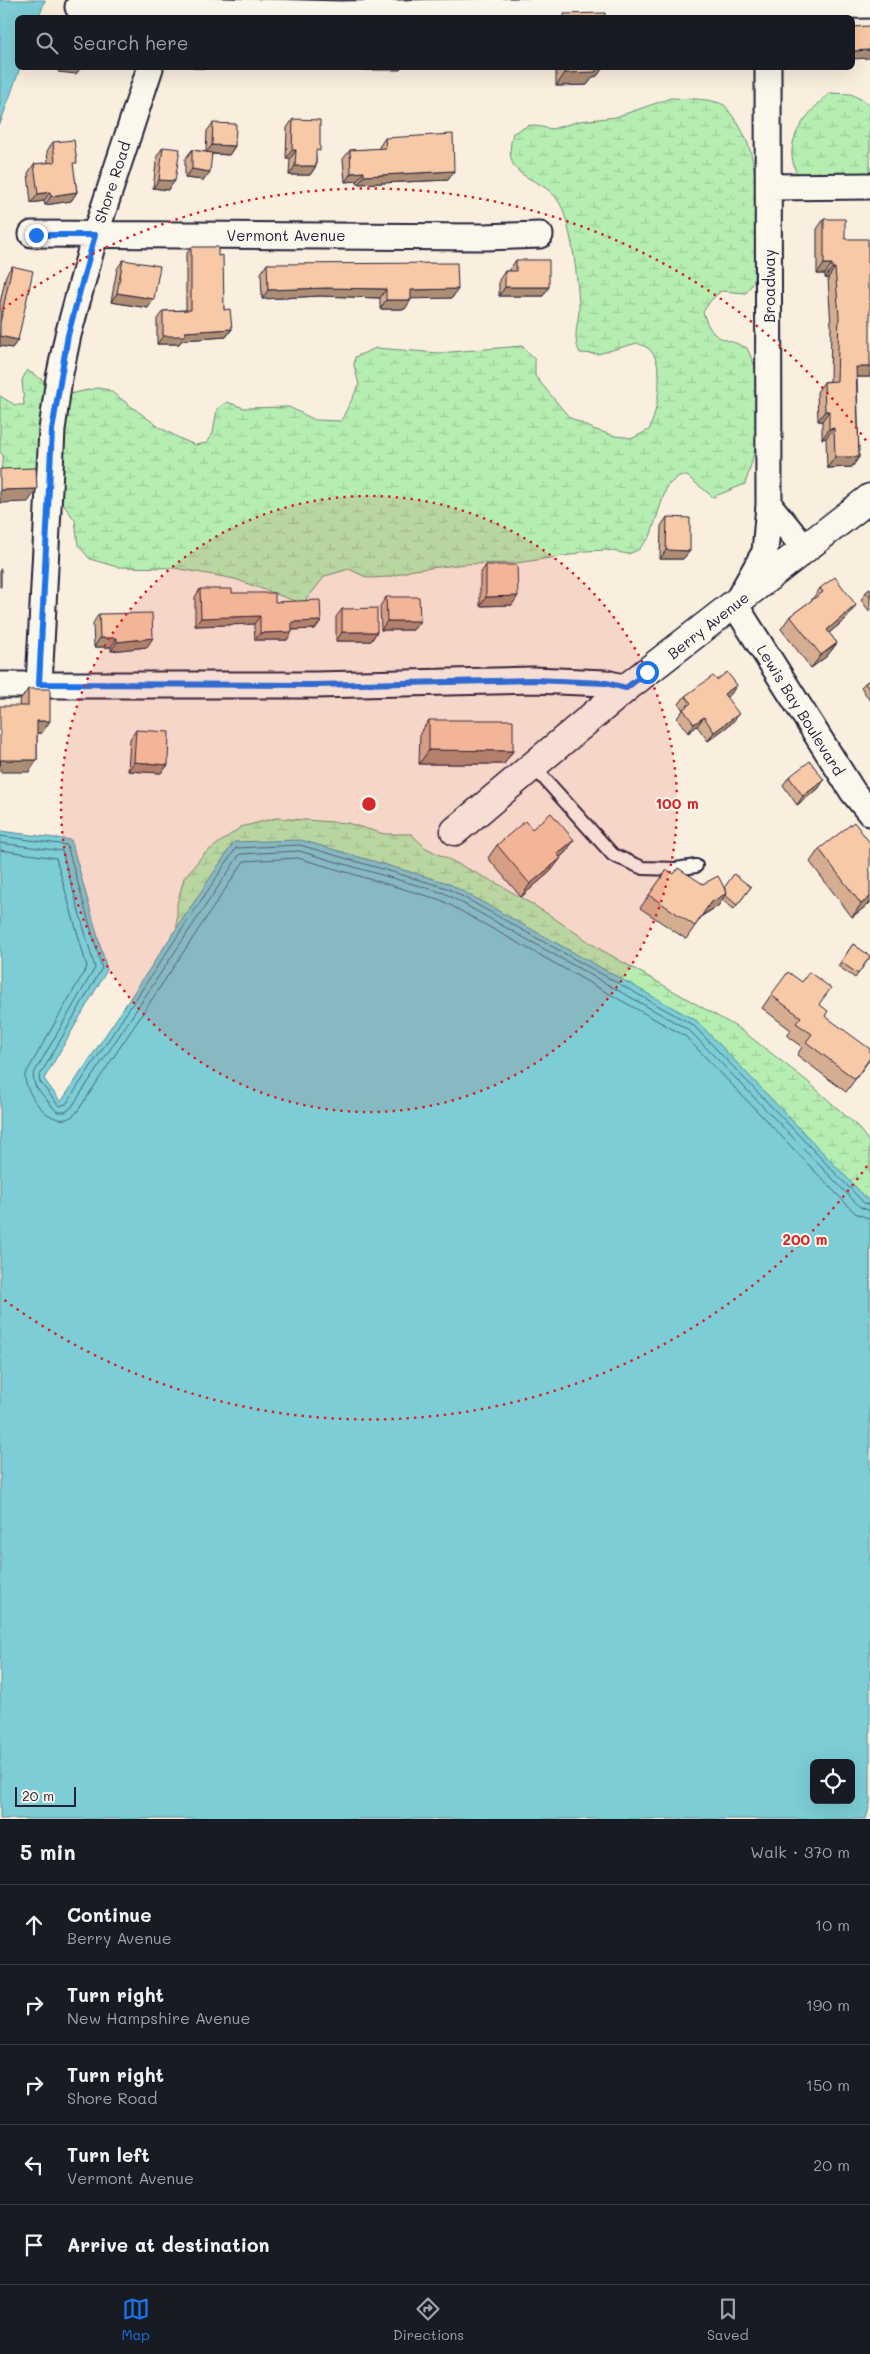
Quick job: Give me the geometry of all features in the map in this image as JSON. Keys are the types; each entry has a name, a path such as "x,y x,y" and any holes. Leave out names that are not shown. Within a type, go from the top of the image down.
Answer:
{"street":[{"path":"78,7 340,14 870,5"},
{"name":"Shore Road","path":"39,684 52,430 68,335 95,235 149,70"},
{"name":"Broadway","path":"735,605 765,552 769,505 768,70"},
{"path":"769,187 870,186"},
{"name":"Vermont Avenue","path":"32,234 485,237 540,234"},
{"name":"Berry Avenue","path":"455,831 626,688 870,498"},
{"path":"769,505 805,549"},
{"name":"Lewis Bay Boulevard","path":"735,605 862,785 870,813"},
{"path":"0,685 314,685 542,680 606,683 626,688"}],"lane":[{"path":"533,766 613,856 643,868 676,869 696,866"}],"green space":[{"path":"830,93 851,94 870,104 870,184 797,178 792,154 796,134 805,119"},
{"path":"671,98 706,100 724,105 743,132 750,151 755,172 757,194 754,281 746,293 721,291 711,300 703,312 714,334 747,348 755,367 760,387 760,415 753,458 745,484 713,497 687,476 679,476 667,486 650,537 638,550 628,554 607,550 585,551 571,555 516,563 465,564 413,570 389,577 368,578 349,569 325,576 303,604 235,579 175,568 117,567 90,559 78,545 75,520 62,503 43,490 9,488 0,479 3,456 0,451 0,396 15,405 24,405 22,380 27,370 65,395 97,388 109,390 159,427 195,445 207,443 213,433 217,409 227,402 244,408 289,407 315,420 341,421 359,385 354,365 355,357 376,348 439,353 522,346 535,360 535,376 569,417 593,429 615,436 633,438 649,430 659,390 656,359 650,350 637,343 598,354 580,353 576,340 579,304 576,269 563,210 556,197 547,189 518,171 512,163 510,150 513,133 530,125 552,129 580,121 616,117"},
{"path":"276,818 347,823 384,834 411,834 426,848 500,885 548,914 598,948 740,1029 807,1081 856,1125 870,1143 870,1314 177,936 177,904 184,878 204,854 241,827"}],"water":[{"path":"0,0 45,0 40,15 15,15 15,70 19,70 0,124"},
{"path":"0,831 71,840 107,970 44,1079 61,1102 234,842 301,840 448,883 697,1021 870,1202 870,1804 866,1819 0,1819"}],"building":[{"path":"605,13 605,15 564,15"},
{"path":"870,26 870,50 855,51 855,27"},
{"path":"565,70 596,70 596,72 565,73"},
{"path":"293,119 320,120 320,151 316,150 316,166 295,166 296,150 292,150"},
{"path":"213,123 236,124 235,146 212,145"},
{"path":"453,134 454,171 364,176 364,172 351,173 350,150 386,148 385,138"},
{"path":"74,140 77,163 73,163 77,192 51,196 50,192 38,194 34,164 55,162 53,142"},
{"path":"163,147 180,149 175,181 159,180"},
{"path":"192,150 212,153 210,172 192,169"},
{"path":"824,219 845,219 845,239 868,239 870,367 856,367 859,457 835,457 834,428 829,429 829,411 825,411 824,382 837,381 839,316 835,268 832,268 832,264 824,264"},
{"path":"191,247 218,247 218,256 223,255 224,310 230,309 232,329 185,332 185,336 163,336 163,311 191,310"},
{"path":"123,260 160,266 154,299 117,293"},
{"path":"516,260 549,260 549,287 505,287 505,271 516,271"},
{"path":"457,263 458,289 411,290 411,300 386,300 386,289 326,288 268,290 267,264"},
{"path":"12,266 33,271 18,340 0,336 0,323"},
{"path":"36,468 37,489 0,490 0,469"},
{"path":"667,517 690,518 690,551 666,550"},
{"path":"486,565 517,565 518,596 486,597"},
{"path":"1,569 1,587 0,587"},
{"path":"835,577 856,605 827,630 837,643 821,655 790,616 823,592 820,588"},
{"path":"200,589 232,589 232,593 275,593 275,602 320,600 321,621 292,622 292,632 260,633 260,616 201,618"},
{"path":"870,589 870,597 866,592"},
{"path":"386,597 419,597 420,621 387,621"},
{"path":"377,608 377,632 342,632 342,609"},
{"path":"152,613 153,638 117,642 117,638 100,638 99,614"},
{"path":"727,672 737,685 724,694 739,714 714,732 704,717 694,724 683,709 691,703 685,696 713,676 717,680"},
{"path":"870,680 870,691 865,683"},
{"path":"28,689 50,689 50,721 37,721 37,760 0,760 0,706 28,706"},
{"path":"429,720 513,720 513,751 429,750"},
{"path":"136,730 169,732 168,765 134,762"},
{"path":"810,761 824,780 803,796 789,777"},
{"path":"551,813 574,840 557,854 561,858 530,884 497,845 525,821 532,829"},
{"path":"854,822 870,843 870,897 861,904 819,849"},
{"path":"678,868 703,884 718,876 727,893 710,903 695,926 649,895 667,870 674,874"},
{"path":"734,874 751,887 737,905 725,895 727,893 724,888"},
{"path":"853,944 870,956 858,974 841,962"},
{"path":"788,972 802,982 809,972 831,988 819,1004 828,1011 825,1016 870,1049 870,1058 855,1079 806,1042 812,1034 796,1023 801,1017 771,995"}],"route":[{"path":"36,235 95,235 68,335 59,378 52,430 39,684 176,686 314,685 572,680 606,683 626,688 647,672"}]}
